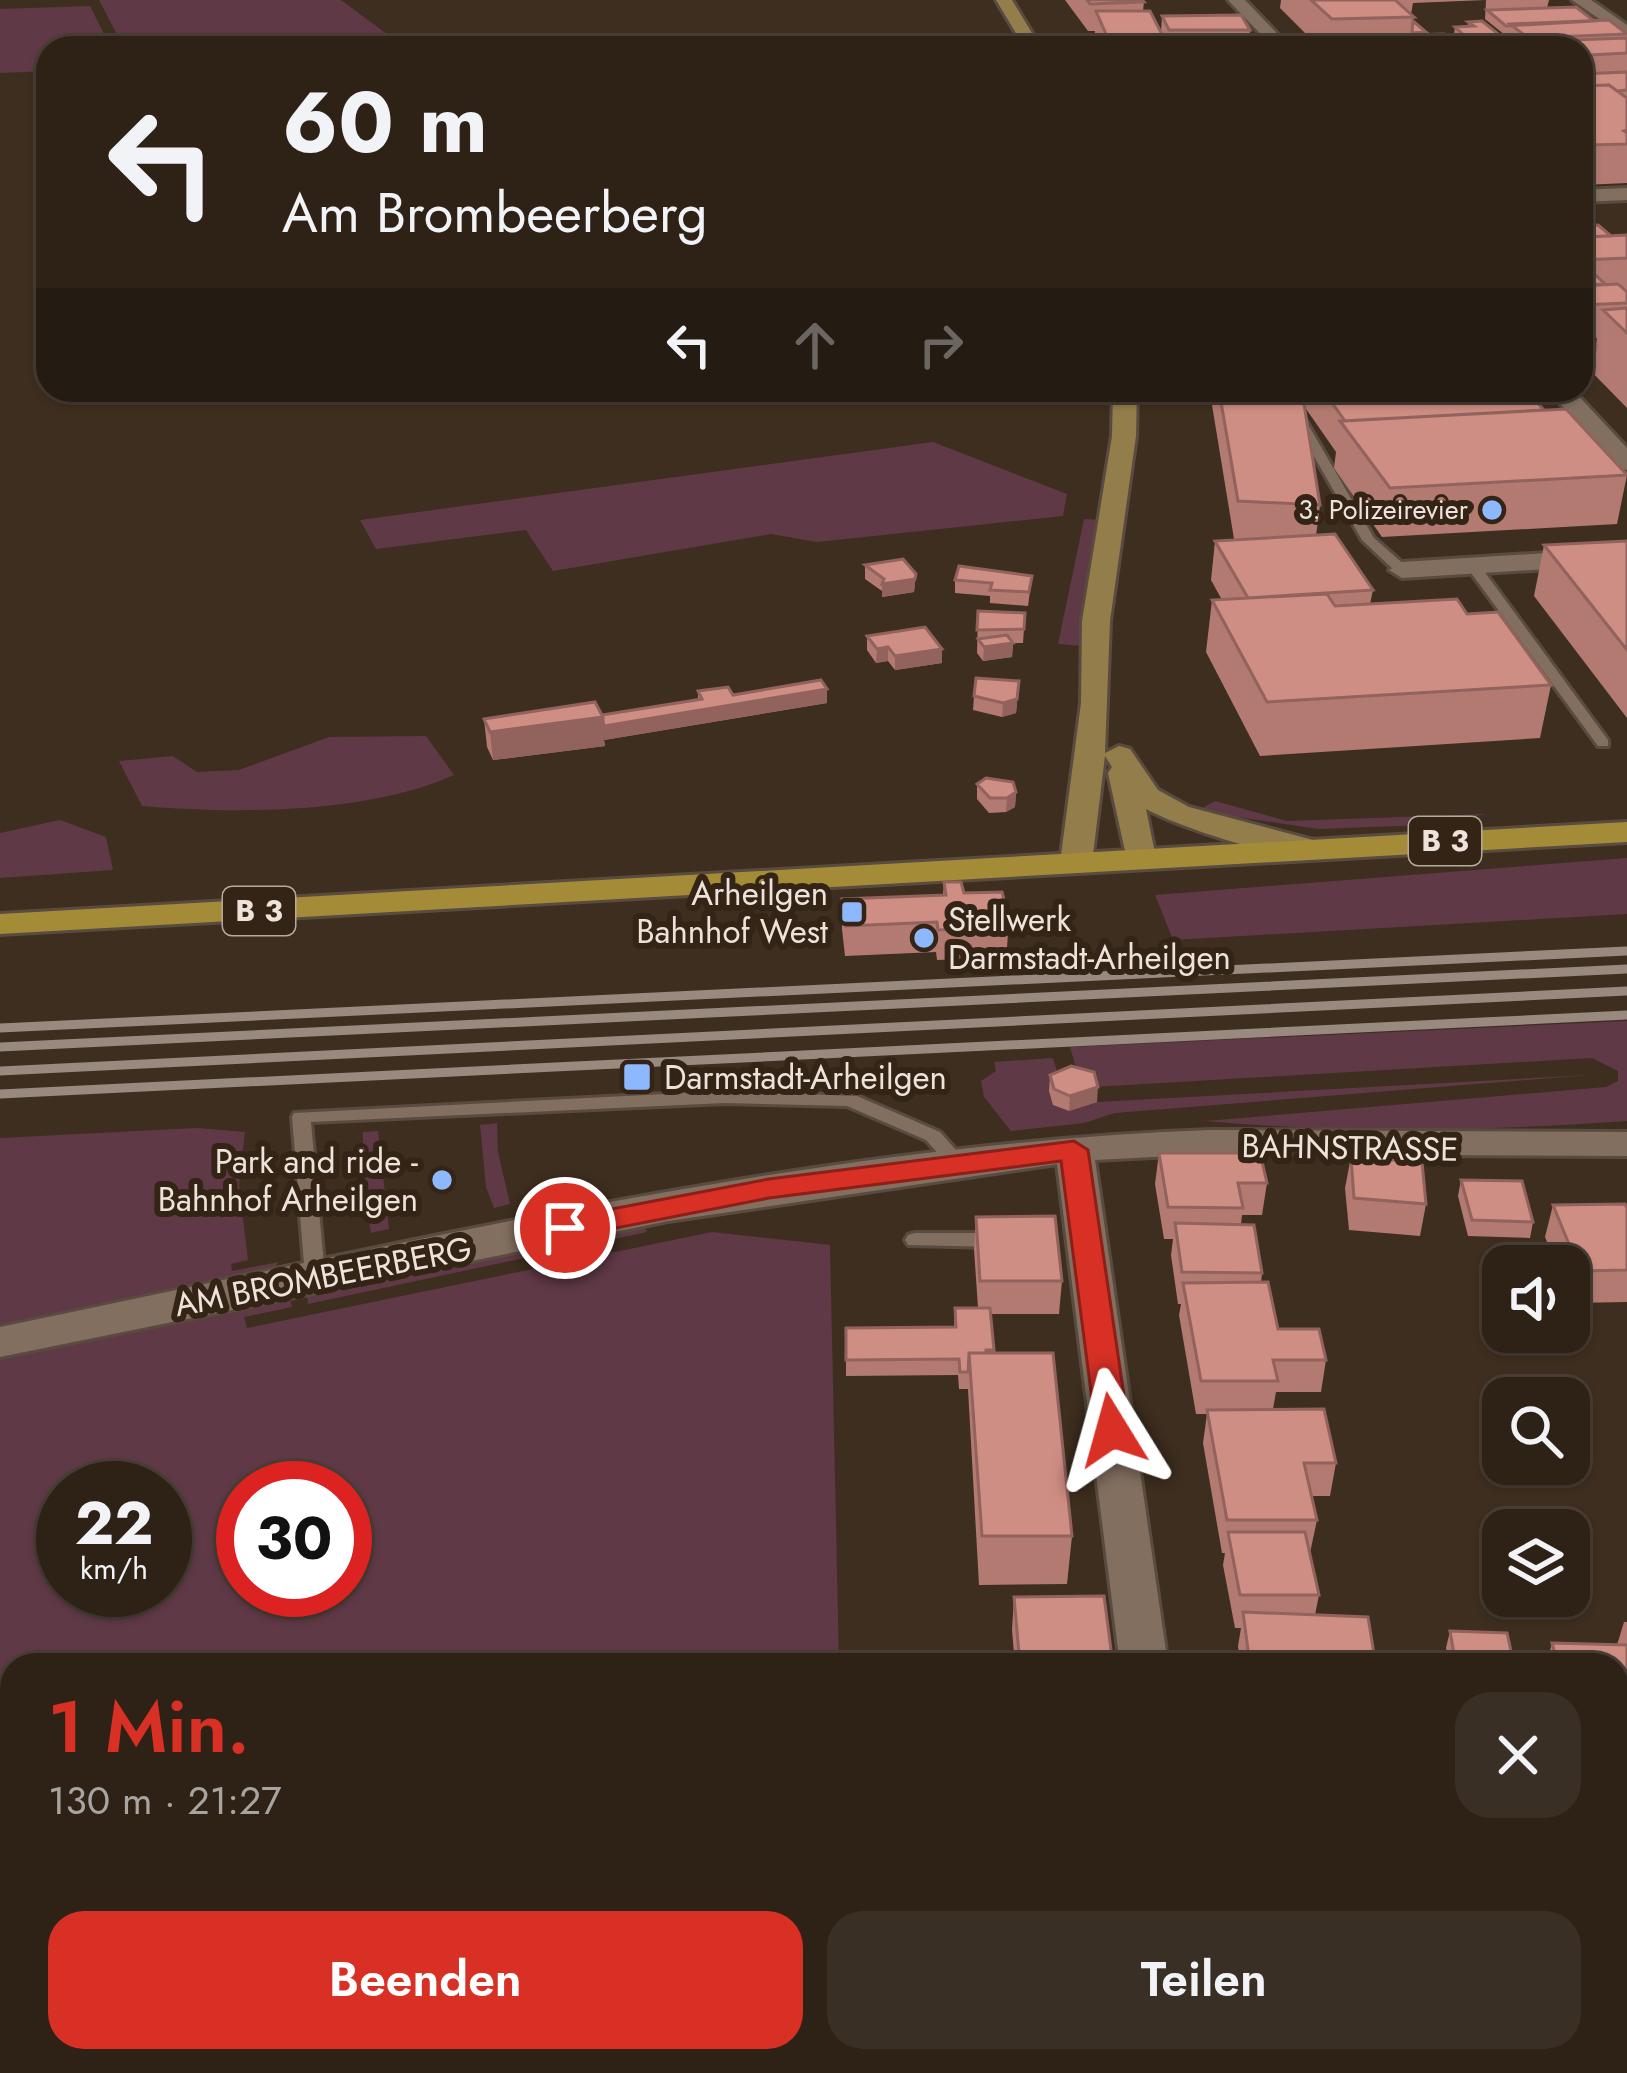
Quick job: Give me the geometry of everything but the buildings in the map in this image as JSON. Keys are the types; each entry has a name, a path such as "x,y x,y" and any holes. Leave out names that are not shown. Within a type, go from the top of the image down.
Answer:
{"main road":[{"name":"B 3","path":"0,924 1627,832"}],"street":[{"path":"1004,0 1026,36"},
{"path":"1236,0 1271,36"},
{"path":"1580,0 1627,33"},
{"path":"1593,195 1627,194"},
{"path":"1076,863 1096,703 1096,621 1124,436 1125,402"},
{"path":"1571,402 1627,463"},
{"path":"1402,570 1627,556"},
{"path":"1096,703 1119,755 1147,797 1178,814 1306,848"},
{"path":"1119,755 1140,858"},
{"name":"BAHNSTRASSE","path":"1074,1150 1189,1143 1496,1150 1627,1144"},
{"path":"1074,1150 1077,1241 1142,1653"},
{"name":"AM BROMBEERBERG","path":"0,1342 769,1189 1074,1150"}],"lane":[{"path":"1289,402 1369,540 1402,570"},
{"path":"1473,566 1603,743"},
{"path":"315,1276 301,1117 725,1097 850,1100 933,1136 959,1165"},
{"path":"915,1240 1016,1240"}],"shaded area":[{"path":"99,0 341,0 390,36 118,36"},
{"path":"90,6 105,36 36,36 36,72 0,73 0,9"},
{"path":"933,442 1067,494 1063,516 817,542 771,534 553,571 526,530 376,549 360,520"},
{"path":"1084,519 1099,520 1083,646 1058,644"},
{"path":"426,736 454,775 382,797 301,808 142,806 119,761 173,756 197,772 239,770 329,737"},
{"path":"1215,801 1287,821 1487,814 1458,819 1455,824 1318,829 1197,811"},
{"path":"60,820 106,837 113,870 0,878 0,833"},
{"path":"1627,858 1627,914 1173,940 1155,895"},
{"path":"1627,1021 1627,1121 1521,1127 1416,1130 1206,1121 1606,1087 1618,1081 1618,1071 1592,1058 1093,1087 1080,1081 1070,1047"},
{"path":"1053,1058 1060,1082 1053,1105 1069,1111 1097,1102 1590,1075 1115,1113 1084,1123 1011,1131 984,1097 981,1081 996,1071 994,1062"},
{"path":"497,1123 498,1152 510,1204 494,1208 486,1187 480,1125"},
{"path":"197,1128 245,1132 239,1185 248,1260 231,1264 232,1271 279,1262 241,1308 290,1298 292,1307 244,1317 247,1328 712,1232 830,1245 839,1653 0,1653 0,1138"},
{"path":"378,1131 389,1229 371,1233 363,1189 363,1132"},
{"path":"644,1224 647,1232 308,1304 307,1296"}],"railway":[{"path":"0,1028 1627,951"},
{"path":"0,1047 1627,969"},
{"path":"0,1071 1627,991"},
{"path":"0,1094 1627,1015"}],"place":[{"name":"3. Polizeirevier","path":"1492,510"},
{"name":"Arheilgen Bahnhof West","path":"852,912"},
{"name":"Stellwerk Darmstadt-Arheilgen","path":"924,938"},
{"name":"Darmstadt-Arheilgen","path":"637,1077"},
{"name":"Park and ride - Bahnhof Arheilgen","path":"442,1180"}],"route":[{"path":"565,1228 769,1189 1074,1150 1112,1430"}]}
